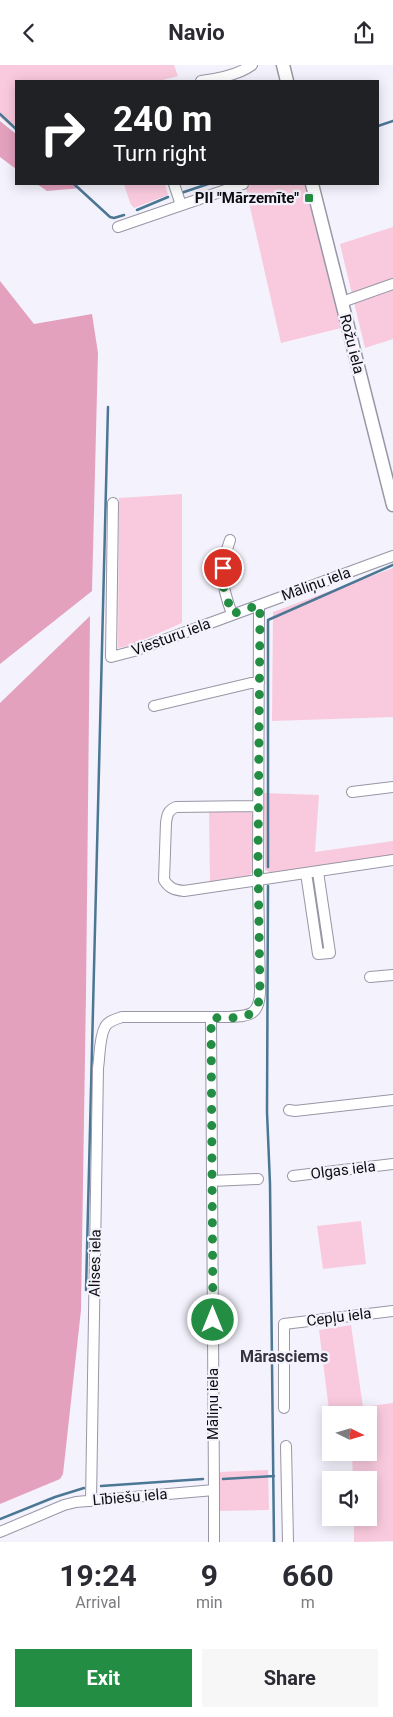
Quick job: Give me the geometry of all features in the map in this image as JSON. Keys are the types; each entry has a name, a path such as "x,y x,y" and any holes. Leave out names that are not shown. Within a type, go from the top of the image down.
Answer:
{"street":[{"path":"210,80 236,73 252,65"},
{"path":"283,65 287,80"},
{"path":"174,185 181,205"},
{"path":"118,227 240,185"},
{"name":"Rožu iela","path":"312,185 393,505"},
{"path":"342,302 393,284"},
{"name":"Viesturu iela","path":"113,503 111,657 134,651 259,605"},
{"path":"230,540 226,552 222,582 232,614"},
{"name":"Māliņu iela","path":"259,605 393,556"},
{"path":"211,1018 244,1016 253,1013 258,1008 260,1001 258,879 259,605"},
{"path":"154,706 251,683 259,683"},
{"path":"352,792 393,787"},
{"path":"258,806 176,807 171,809 167,815 166,823 164,880 168,886 174,890 184,891 393,860"},
{"path":"306,873 318,954 330,953 318,872"},
{"path":"370,977 393,975"},
{"name":"Alises iela","path":"91,1501 98,1068 105,1027 114,1019 122,1017 211,1018"},
{"name":"Māliņu iela","path":"211,1018 214,1490"},
{"path":"289,1111 393,1100"},
{"name":"Olgas iela","path":"293,1176 393,1164"},
{"path":"212,1181 258,1179"},
{"name":"Cepļu iela","path":"284,1408 284,1324 393,1311"},
{"path":"286,1446 288,1542"},
{"path":"214,1490 214,1542"},
{"name":"Lībiešu iela","path":"0,1532 64,1505 214,1490"}],"shaded area":[{"path":"0,65 174,65 178,76 163,80 15,80 15,125 9,125 0,117"},
{"path":"0,121 15,133 15,168 0,157"},
{"path":"38,185 76,185 81,188 47,191"},
{"path":"124,185 165,185 168,195 134,208 130,203"},
{"path":"251,185 305,185 341,328 281,343 246,187"},
{"path":"393,227 393,339 365,348 340,244"},
{"path":"0,281 34,324 92,314 98,353 92,591 0,664"},
{"path":"182,494 182,623 129,646 118,648 119,498"},
{"path":"393,568 393,717 272,721 273,612"},
{"path":"90,616 81,1310 63,1474 60,1479 0,1504 0,703"},
{"path":"264,793 319,795 315,852 393,841 393,856 271,873 265,870"},
{"path":"209,810 247,810 253,814 253,870 249,877 210,882"},
{"path":"361,1221 366,1264 323,1269 317,1226"},
{"path":"351,1325 363,1406 328,1406 319,1330"},
{"path":"393,1403 393,1541 354,1542 354,1526 377,1526 377,1471 353,1471 352,1461 378,1461 378,1406 370,1406"},
{"path":"268,1470 269,1510 218,1511 218,1472"}],"waterway":[{"path":"0,114 15,128"},
{"path":"379,126 393,121"},
{"path":"75,185 110,217 114,218 124,215"},
{"path":"181,193 205,185"},
{"path":"137,210 168,197"},
{"path":"86,1290 108,407"},
{"path":"268,867 268,620 393,565"},
{"path":"268,886 267,1112 270,1184 274,1542"},
{"path":"223,1479 274,1476"},
{"path":"101,1486 203,1479"},
{"path":"0,1519 55,1497 84,1488"}],"place":[{"name":"PII \"Mārzemīte\"","path":"309,198"}],"district":[{"name":"Mārasciems","path":"284,1356"}],"route":[{"path":"213,1320 211,1018 244,1016 253,1013 258,1008 260,1001 258,861 260,614 259,605 232,614 224,593 222,582 223,568"}]}
